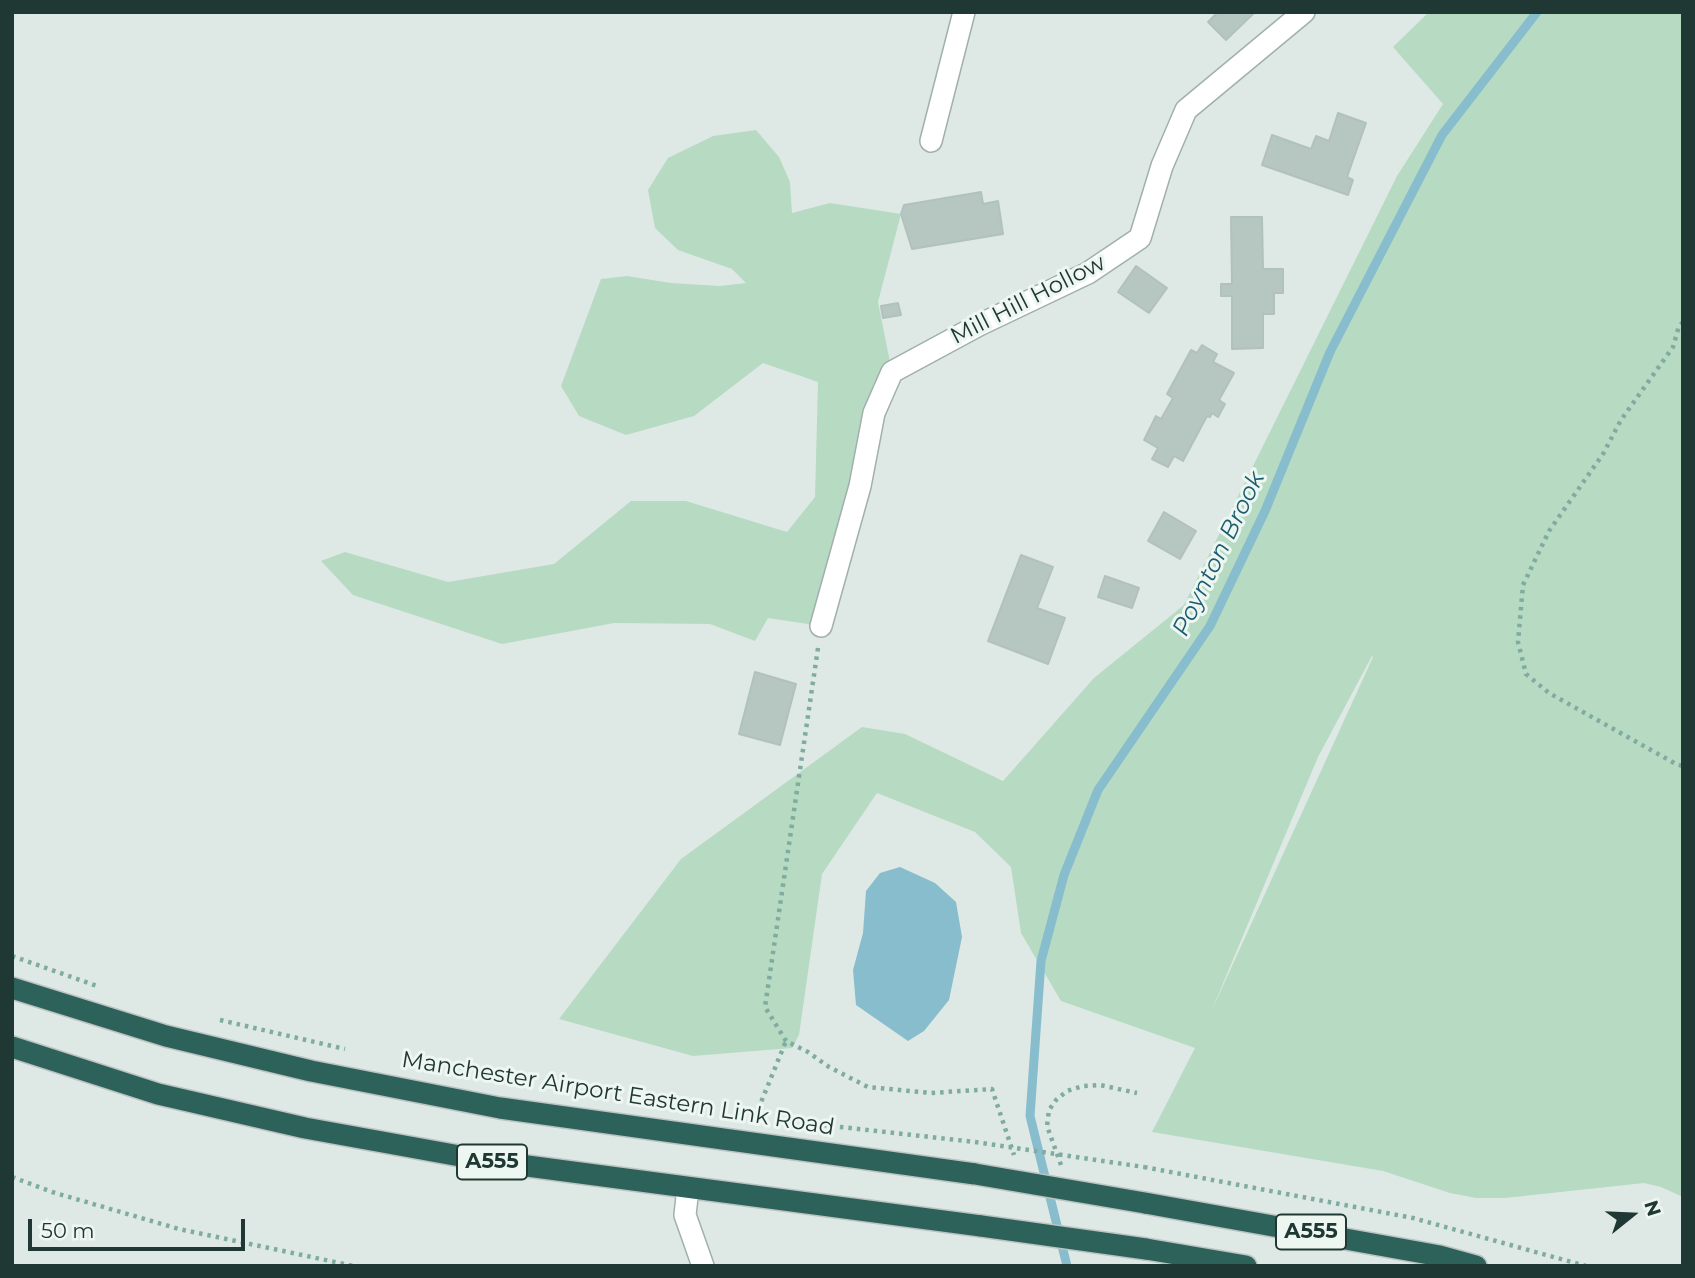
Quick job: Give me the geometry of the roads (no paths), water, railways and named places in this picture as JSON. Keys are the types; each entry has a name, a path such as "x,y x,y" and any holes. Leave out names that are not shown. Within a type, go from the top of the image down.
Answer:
{"highway":[{"name":"Manchester Airport Eastern Link Road","path":"12,988 180,1039 311,1071 500,1108 975,1174 1440,1256 1476,1266"},
{"name":"A555","path":"12,1047 158,1094 305,1128 482,1160 981,1226 1246,1266"}],"street":[{"path":"931,141 964,12"},
{"name":"Mill Hill Hollow","path":"821,626 860,486 874,413 892,372 979,325 1088,273 1140,239 1161,166 1186,110 1304,12"},
{"path":"688,1188 685,1215 703,1266"}],"water":[{"path":"900,867 935,883 956,902 962,937 949,1000 924,1031 908,1041 856,1005 853,970 863,933 866,891 880,873"}],"waterway":[{"name":"Poynton Brook","path":"1067,1266 1030,1116 1041,961 1064,875 1098,790 1210,626 1265,511 1330,352 1442,135 1537,12"}]}
